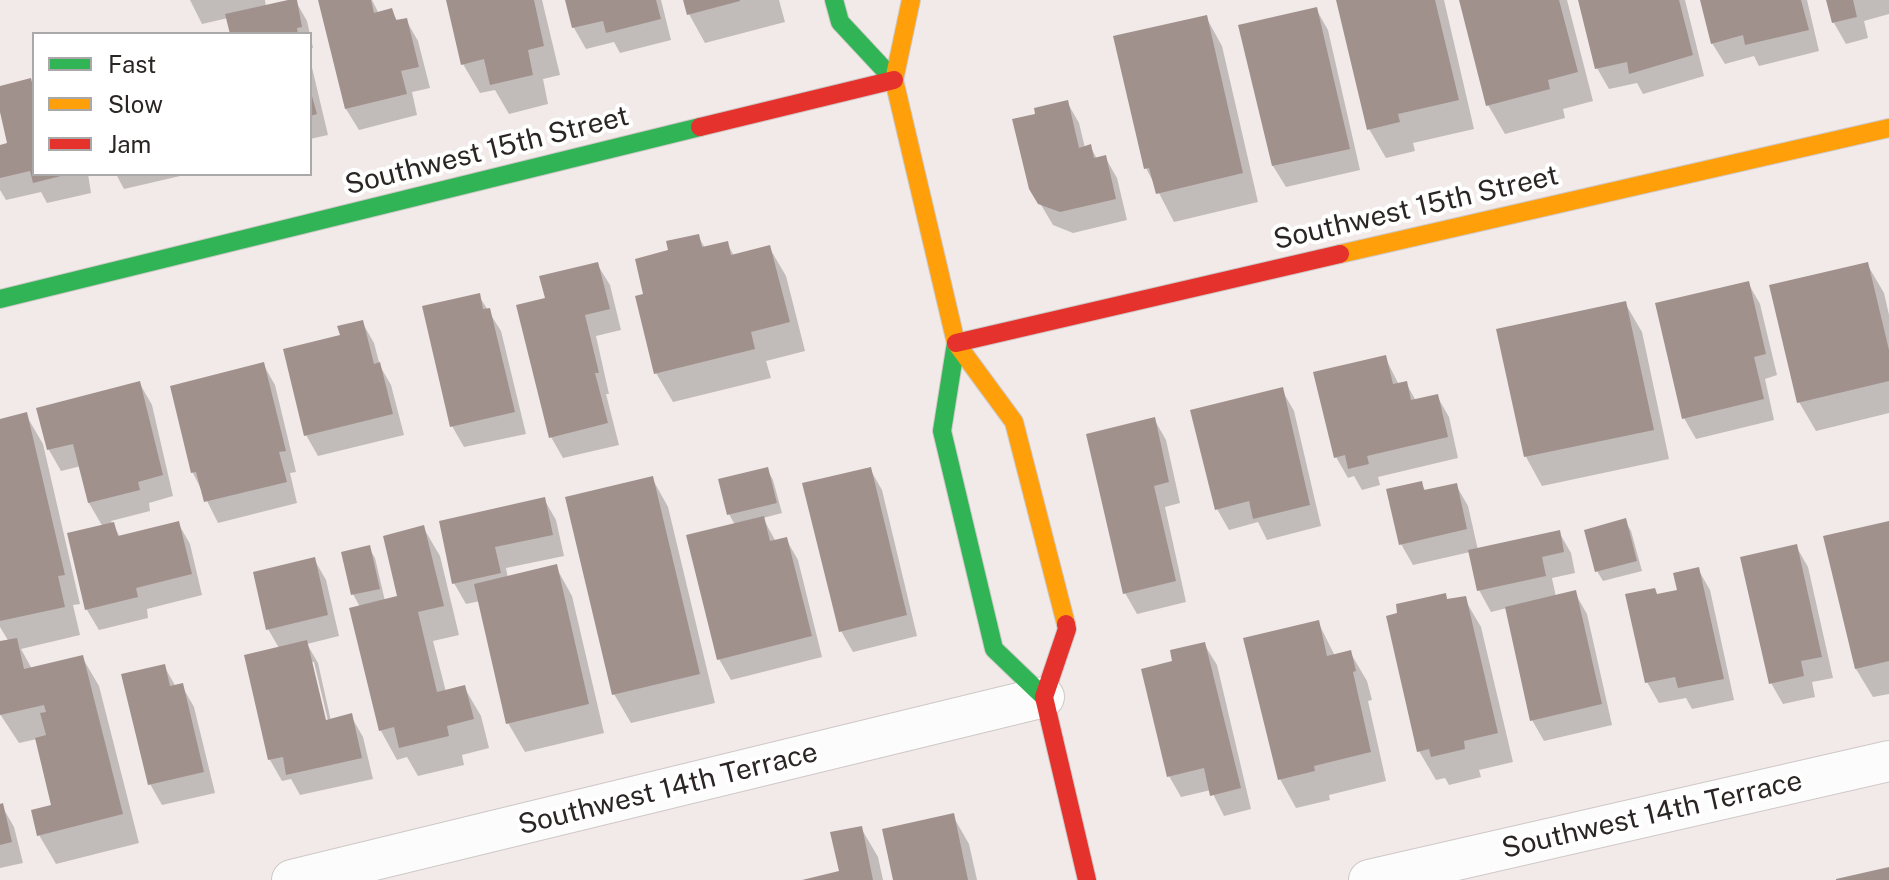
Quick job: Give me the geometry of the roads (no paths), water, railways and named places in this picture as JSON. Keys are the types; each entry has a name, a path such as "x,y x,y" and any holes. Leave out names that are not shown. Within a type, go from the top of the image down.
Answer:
{"street":[{"path":"834,0 840,22 894,80"},
{"path":"911,0 894,80 956,343 942,431 994,649 1044,697"},
{"name":"Southwest 15th Street","path":"0,299 894,80"},
{"name":"Southwest 15th Street","path":"956,343 1889,128"},
{"path":"956,343 1014,422 1067,629 1044,697 1087,880"},
{"name":"Southwest 14th Terrace","path":"292,880 1044,697"},
{"name":"Southwest 14th Terrace","path":"1369,880 1889,761"}]}
